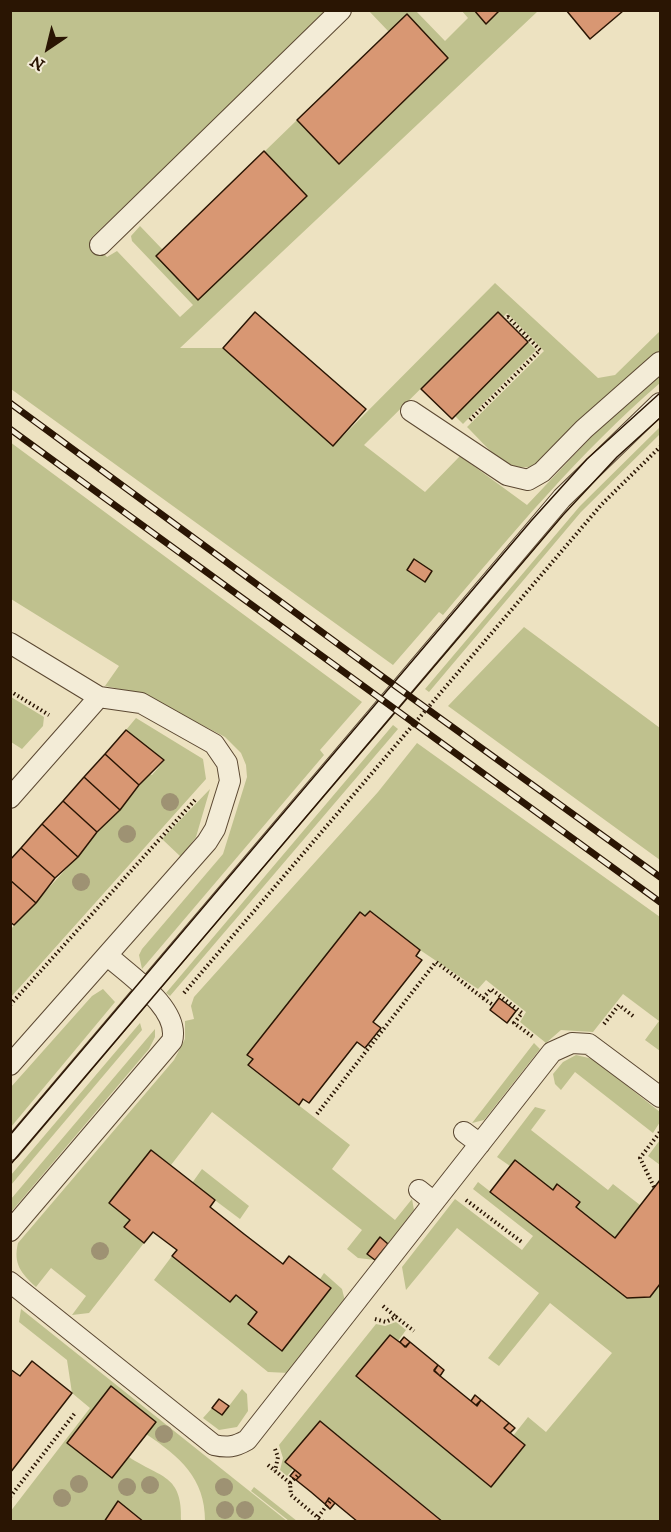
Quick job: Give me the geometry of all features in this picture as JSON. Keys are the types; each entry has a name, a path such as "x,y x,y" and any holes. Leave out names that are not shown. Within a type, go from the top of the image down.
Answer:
{"lane":[{"path":"100,245 341,10"},
{"path":"411,411 512,478 532,478 542,472 592,422 660,362"},
{"path":"10,1150 562,498 660,403"},
{"path":"10,643 99,697 141,703 210,741 225,758 230,781 212,836 10,1065"},
{"path":"10,798 99,697"},
{"path":"10,1231 172,1041 172,1021 146,990 108,956"},
{"path":"10,1282 214,1445 225,1448 237,1446 247,1440 472,1138 552,1052 572,1043 589,1044 660,1097"}],"path":[{"path":"453,438 540,350 508,317 505,319"},
{"path":"183,994 602,504 660,447"},
{"path":"10,1005 210,784 225,758"},
{"path":"317,1114 436,962 493,1005"},
{"path":"483,998 491,989 522,1013 514,1023 552,1052"},
{"path":"589,1044 619,1005 633,1016"},
{"path":"654,1187 640,1158 660,1132"},
{"path":"463,1197 523,1243"},
{"path":"367,1328 374,1318 386,1322 396,1317 414,1331"},
{"path":"10,1497 75,1413"},
{"path":"273,1446 278,1457 275,1471"},
{"path":"267,1465 290,1484"},
{"path":"298,1473 290,1484 291,1495 323,1521"},
{"path":"318,1517 331,1500"}],"green space":[{"path":"11,11 328,11 90,239 107,257 117,251 180,317 193,305 132,241 131,236 140,226 163,250 297,120 339,164 448,58 407,15 389,32 369,11 416,11 445,41 468,18 462,11 474,11 486,23 500,11 538,11 180,348 223,348 333,446 495,283 598,378 615,375 660,331 660,350 610,393 536,465 525,467 506,463 467,427 544,351 507,313 503,317 498,312 364,445 425,492 460,456 527,505 594,434 660,374 660,383 574,466 443,615 439,612 393,665 11,389"},
{"path":"528,342 536,350 463,424 455,416"},
{"path":"660,427 660,434 581,512 429,692 425,689 580,506"},
{"path":"10,442 362,702 320,750 324,755 142,969 139,955 142,949 223,854 247,777 246,765 241,753 225,737 141,693 105,686 119,666 11,599"},
{"path":"524,627 660,728 660,860 448,706"},
{"path":"11,697 44,717 43,726 22,749 11,742"},
{"path":"136,718 203,759 206,779 11,997 11,929 88,845 87,843 120,810 149,774 152,775 164,761 126,730"},
{"path":"393,725 398,729 170,996 166,993"},
{"path":"417,743 660,917 660,1051 645,1040 659,1021 623,994 593,1032 561,1030 546,1043 520,1022 526,1012 486,980 478,989 420,950 371,911 365,916 360,912 247,1055 253,1059 248,1066 350,1145 332,1169 395,1220 412,1199 414,1210 388,1244 380,1237 367,1253 375,1260 358,1258 347,1249 362,1230 212,1112 171,1165 151,1150 109,1203 130,1220 124,1228 144,1243 89,1313 72,1315 86,1296 51,1268 36,1287 20,1268 17,1257 18,1243 174,1060 185,1039 185,1021 194,1019 191,1006 194,997 378,792"},
{"path":"210,789 196,837 181,857 162,839"},
{"path":"103,989 115,1002 11,1127 11,1087 92,996"},
{"path":"140,1023 142,1030 11,1185 11,1175"},
{"path":"155,1029 155,1037 149,1049 11,1212 11,1199"},
{"path":"534,1043 540,1049 484,1120 472,1123"},
{"path":"576,1055 593,1059 660,1112 660,1122 653,1133 575,1072 561,1090 555,1084 553,1074 563,1062"},
{"path":"535,1107 546,1110 531,1130 608,1190 613,1184 640,1205 615,1238 576,1207 580,1201 558,1184 553,1190 515,1160 510,1166 497,1157"},
{"path":"660,1140 660,1165 648,1156"},
{"path":"202,1169 249,1206 240,1219 192,1183"},
{"path":"478,1182 627,1298 650,1297 660,1284 660,1521 443,1521 320,1421 286,1462 293,1469 287,1476 280,1470 283,1458 279,1445 376,1324 385,1326 396,1322 406,1330 398,1341 390,1335 356,1376 491,1487 525,1446 513,1436 528,1417 546,1432 612,1353 550,1303 499,1366 488,1358 539,1293 457,1228 406,1290 402,1267 455,1199 522,1250 533,1236 473,1189"},
{"path":"172,1256 230,1302 236,1295 257,1312 248,1324 281,1351 331,1288 320,1279 324,1273 342,1289 345,1301 289,1373 268,1372 154,1280"},
{"path":"21,1309 287,1521 205,1521 201,1492 188,1470 170,1451 146,1434 156,1422 111,1386 67,1443 112,1478 129,1457 160,1474 174,1486 178,1494 181,1521 144,1521 119,1502 104,1521 11,1521 10,1512 90,1408 72,1393 67,1360 19,1322"},
{"path":"242,1389 247,1394 248,1411 237,1427 219,1430 203,1418 212,1408 222,1415"},
{"path":"254,1487 297,1521 289,1521 251,1491"}],"building":[{"path":"474,10 500,10 486,24"},
{"path":"566,10 623,10 623,11 590,39"},
{"path":"407,14 448,58 339,164 297,120"},
{"path":"264,151 307,196 198,300 156,256"},
{"path":"255,312 366,409 333,446 223,348"},
{"path":"498,312 528,342 452,419 421,389"},
{"path":"414,559 432,571 425,582 407,570"},
{"path":"126,730 164,760 139,785 105,754"},
{"path":"105,754 139,785 120,810 84,777"},
{"path":"84,777 120,810 97,832 63,801"},
{"path":"63,801 97,832 78,857 42,824"},
{"path":"42,824 78,857 55,878 21,848"},
{"path":"21,848 55,878 36,903 10,880 10,860"},
{"path":"10,880 36,903 14,925 10,922"},
{"path":"370,911 420,950 416,956 422,960 373,1022 381,1028 365,1048 357,1042 309,1103 303,1099 299,1105 248,1065 253,1059 247,1055 360,912 365,916"},
{"path":"499,998 516,1011 507,1023 490,1010"},
{"path":"151,1150 215,1200 210,1207 283,1264 289,1256 331,1288 282,1351 248,1324 257,1312 236,1295 230,1302 172,1256 177,1250 153,1232 144,1243 124,1227 130,1220 109,1203"},
{"path":"515,1160 553,1190 557,1184 580,1202 576,1207 615,1238 660,1180 660,1284 650,1297 627,1298 490,1192"},
{"path":"380,1237 388,1244 375,1260 367,1254"},
{"path":"390,1335 406,1347 410,1342 438,1365 434,1371 477,1406 481,1400 509,1423 504,1428 525,1445 491,1487 356,1376"},
{"path":"404,1337 410,1342 405,1347 400,1342"},
{"path":"32,1361 72,1393 10,1473 10,1369 20,1376"},
{"path":"438,1365 444,1370 440,1376 434,1370"},
{"path":"111,1386 156,1422 112,1478 67,1443"},
{"path":"475,1395 481,1400 476,1405 471,1401"},
{"path":"219,1399 229,1406 222,1415 212,1408"},
{"path":"320,1421 443,1522 358,1522 329,1498 325,1504 296,1480 301,1475 285,1462"},
{"path":"509,1423 515,1428 510,1433 504,1428"},
{"path":"295,1470 301,1475 296,1480 290,1476"},
{"path":"329,1498 335,1503 330,1509 325,1504"},
{"path":"118,1501 144,1522 104,1522"}],"tram line":[{"path":"10,1135 531,521 587,459 660,393"},
{"path":"10,1165 563,515 617,457 660,418"}],"railway":[{"path":"10,403 660,877"},
{"path":"10,429 660,902"}]}
